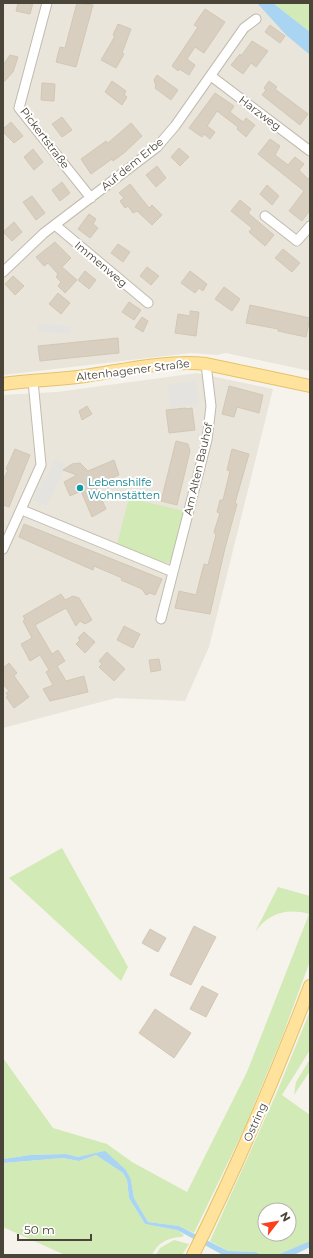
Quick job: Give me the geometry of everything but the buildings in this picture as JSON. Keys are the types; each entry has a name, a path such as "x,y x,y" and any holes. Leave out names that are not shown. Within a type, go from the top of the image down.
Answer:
{"main road":[{"name":"Altenhagener Straße","path":"3,384 175,364 206,364 310,386"},
{"name":"Ostring","path":"193,1255 252,1130 310,986"}],"street":[{"name":"Pickertstraße","path":"47,3 20,108 91,198"},
{"name":"Auf dem Erbe","path":"3,272 55,225 157,147 175,126 244,28 256,19"},
{"name":"Harzweg","path":"211,76 310,151"},
{"path":"265,216 297,241 310,226"},
{"name":"Immenweg","path":"55,225 148,303"},
{"path":"3,258 10,265"},
{"name":"Am Alten Bauhof","path":"161,619 209,426 211,406 206,364"},
{"path":"3,549 22,510 41,465 33,381"},
{"path":"22,510 173,572"}],"shaded area":[{"path":"3,3 257,3 286,35 310,55 310,371 226,353 217,355 191,353 3,375"},
{"path":"38,324 71,326 71,334 38,332"},
{"path":"197,373 273,389 209,647 185,701 116,698 3,728 3,395 57,392"},
{"path":"196,381 199,404 171,408 167,385"},
{"path":"55,459 66,464 47,506 33,500 43,479 46,480"}],"green space":[{"path":"273,3 310,3 310,32"},
{"path":"129,498 184,511 173,559 170,562 165,563 117,544"},
{"path":"62,848 128,967 121,981 9,878"},
{"path":"278,887 310,896 310,961 282,1037 244,1129 194,1233 179,1226 148,1222 134,1198 131,1180 105,1152 78,1157 66,1154 30,1155 3,1159 3,1058 53,1128 107,1144 132,1162 187,1192 247,1072 309,914 301,912 285,912 272,916 255,932"},
{"path":"310,1011 310,1050 282,1095 310,1115 310,1241 277,1255 261,1255 256,1252 228,1251 210,1241 277,1092"},
{"path":"310,1059 310,1071 294,1095 296,1082"},
{"path":"96,1155 123,1173 127,1180 129,1198 145,1224 177,1230 184,1235 160,1244 152,1255 65,1255 3,1227 3,1163 63,1158 79,1161"},
{"path":"174,1240 189,1244 182,1255 156,1255 160,1248"}],"water":[{"path":"257,3 273,3 310,32 310,55 286,35"},
{"path":"105,1151 126,1170 131,1180 134,1198 148,1222 179,1226 228,1251 256,1252 261,1255 223,1255 177,1230 145,1224 129,1198 127,1180 123,1173 96,1155 79,1161 63,1158 3,1163 3,1159 30,1155 66,1154 78,1157"},
{"path":"310,1241 310,1247 294,1255 277,1255"}],"place":[{"name":"Lebenshilfe Wohnstätten","path":"80,488"}]}
